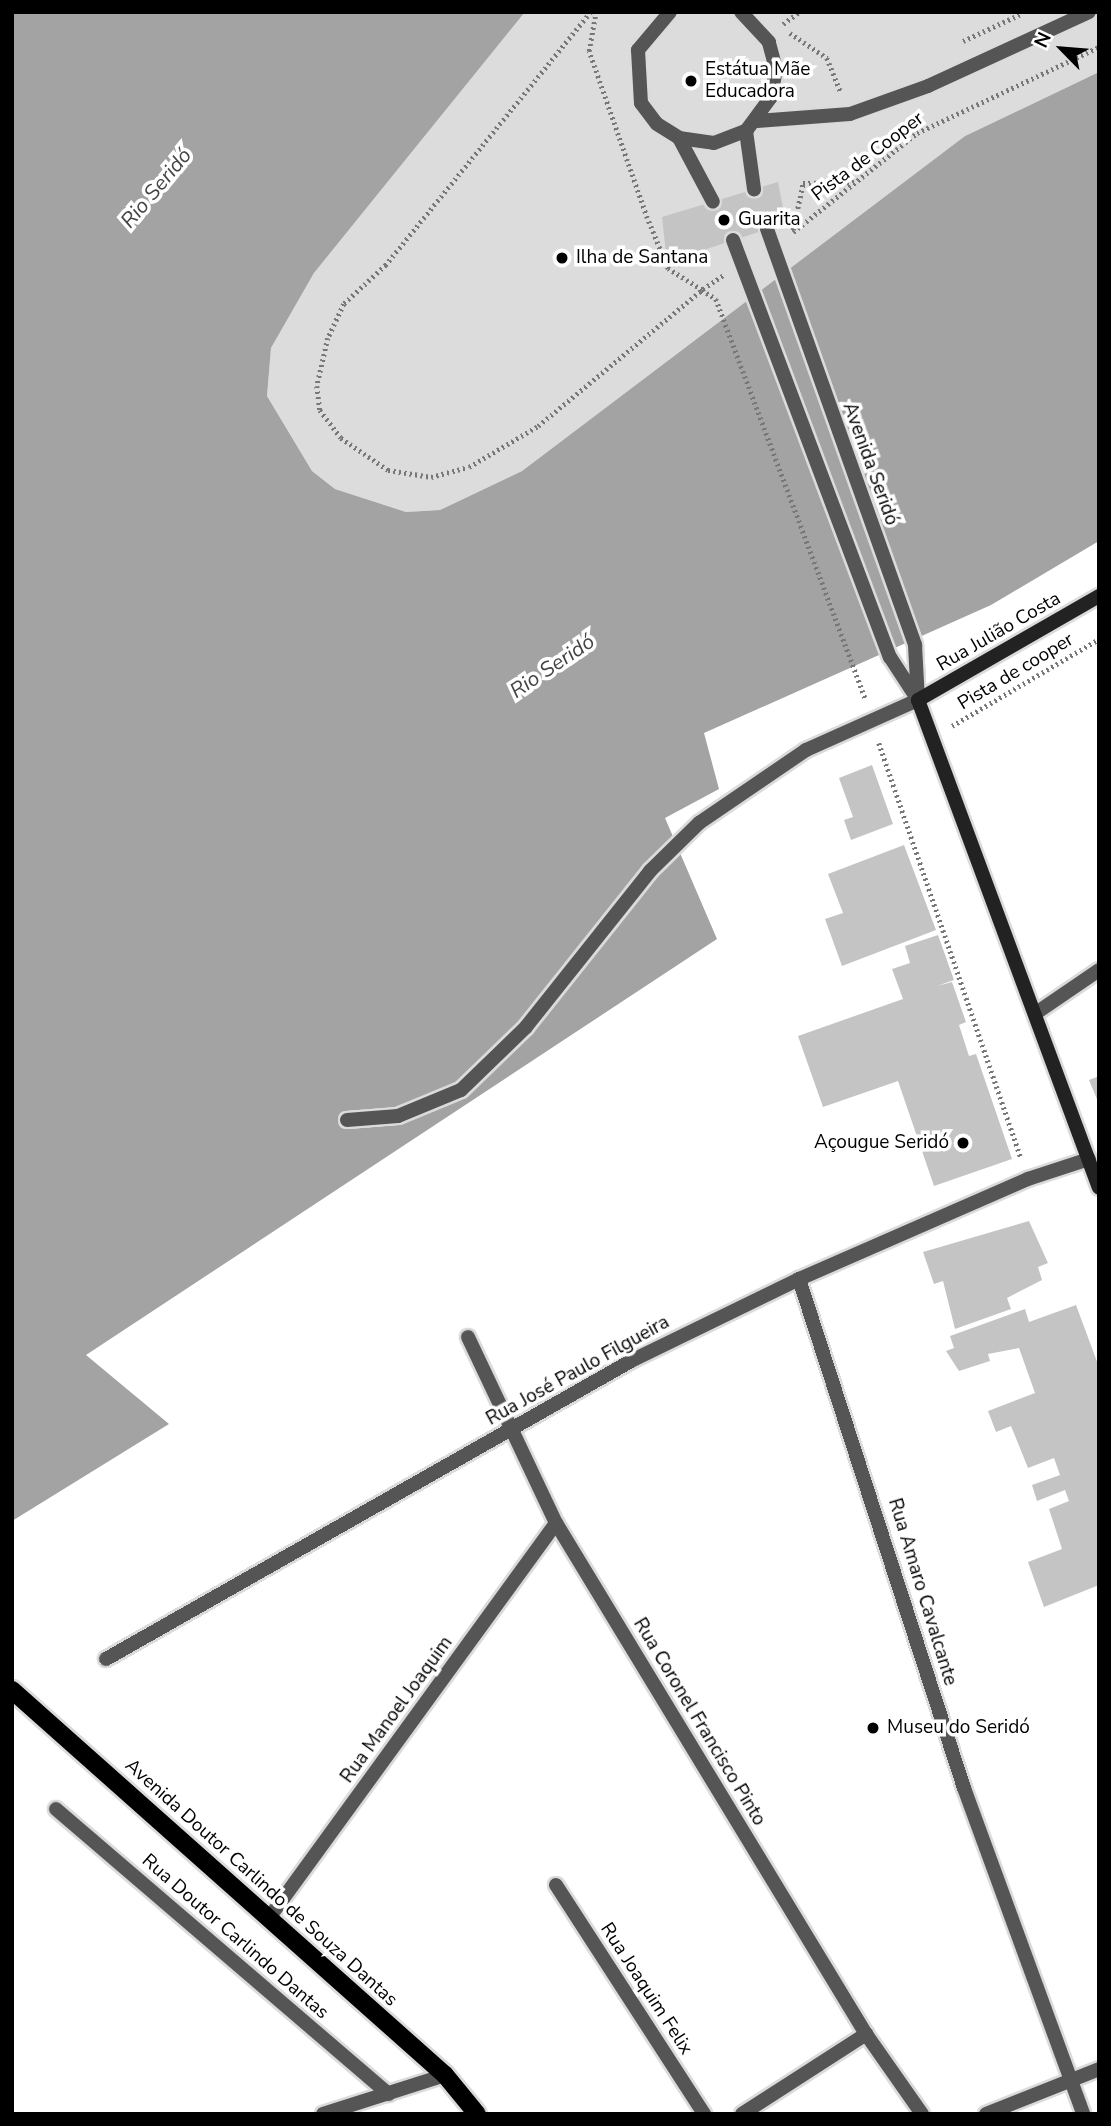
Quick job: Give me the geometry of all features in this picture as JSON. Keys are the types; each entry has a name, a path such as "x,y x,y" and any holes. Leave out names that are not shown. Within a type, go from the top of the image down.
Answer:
{"main road":[{"name":"Rua Julião Costa","path":"918,701 1099,596"},
{"name":"Avenida Seridó","path":"918,701 1099,1188"},
{"name":"Avenida Doutor Carlindo de Souza Dantas","path":"12,1690 445,2075 477,2114"}],"street":[{"path":"670,12 652,20 638,50 641,103 657,124 679,138 713,143 751,126 850,114 928,86 1088,12"},
{"path":"741,12 769,42 776,69 771,97 751,126 754,190"},
{"path":"679,138 713,202"},
{"name":"Avenida Seridó","path":"768,236 915,645 918,701"},
{"name":"Avenida Seridó","path":"733,240 744,261 890,657 918,701"},
{"path":"346,1120 398,1116 461,1090 526,1027 671,848 806,750 918,701"},
{"path":"1036,1013 1099,971"},
{"name":"Rua José Paulo Filgueira","path":"106,1659 514,1428 799,1279 1028,1179 1088,1159"},
{"name":"Rua Amaro Cavalcante","path":"799,1279 964,1788 1073,2078 1083,2114"},
{"name":"Rua Coronel Francisco Pinto","path":"468,1337 514,1428 556,1523 866,2034 922,2114"},
{"name":"Rua Manoel Joaquim","path":"269,1918 556,1523"},
{"name":"Rua Doutor Carlindo Dantas","path":"56,1809 389,2094"},
{"name":"Rua Joaquim Felix","path":"556,1885 705,2114"},
{"path":"742,2114 866,2034"},
{"path":"986,2114 1099,2069"},
{"path":"323,2114 445,2075"}],"path":[{"path":"593,12 386,265 344,304 317,386 320,410 341,438 388,470 430,477 468,467 538,426 702,290 744,261"},
{"path":"593,12 589,51 647,218 667,269 716,299 858,678 1028,1179"},
{"path":"780,26 799,12"},
{"path":"950,47 1025,12"},
{"path":"772,19 827,58 844,101"},
{"name":"Pista de Cooper","path":"768,236 792,232 917,133 1099,47"},
{"path":"792,232 803,183 855,183"},
{"name":"Pista de cooper","path":"947,729 1099,639"}],"shaded area":[{"name":"Ilha de Santana","path":"525,12 1099,12 1099,72 965,136 522,471 440,510 406,512 335,489 312,471 267,396 271,348 314,273"}],"water":[{"name":"Rio Seridó","path":"12,12 525,12 314,273 271,348 267,396 312,471 335,489 406,512 440,510 522,471 965,136 1099,72 1099,541 991,605 704,733 719,789 665,818 717,939 86,1355 169,1424 12,1521"}],"building":[{"name":"Guarita","path":"778,182 786,223 667,262 662,217"},
{"path":"872,765 893,824 851,840 844,820 853,817 839,778"},
{"path":"904,845 936,930 842,966 825,919 843,913 828,874"},
{"path":"938,935 954,980 937,986 952,982 966,1022 959,1025 969,1056 976,1054 1012,1159 934,1186 898,1081 823,1107 798,1036 903,999 892,969 910,963 905,946"},
{"path":"1099,1076 1099,1104 1089,1080"},
{"path":"1029,1221 1048,1263 1038,1267 1042,1280 1007,1298 1011,1309 955,1329 943,1281 934,1284 923,1252"},
{"path":"1076,1305 1099,1367 1099,1585 1044,1607 1028,1562 1062,1549 1049,1509 1069,1501 1065,1490 1037,1501 1032,1485 1060,1475 1054,1458 1028,1468 1011,1426 996,1432 988,1411 1035,1393 1019,1348 988,1354 990,1361 959,1371 946,1351 954,1348 950,1336 1025,1309 1029,1322"}],"place":[{"name":"Estátua Mãe Educadora","path":"691,81"},
{"name":"Guarita","path":"724,220"},
{"name":"Ilha de Santana","path":"562,258"},
{"name":"Açougue Seridó","path":"963,1143"},
{"name":"Museu do Seridó","path":"873,1728"}]}
